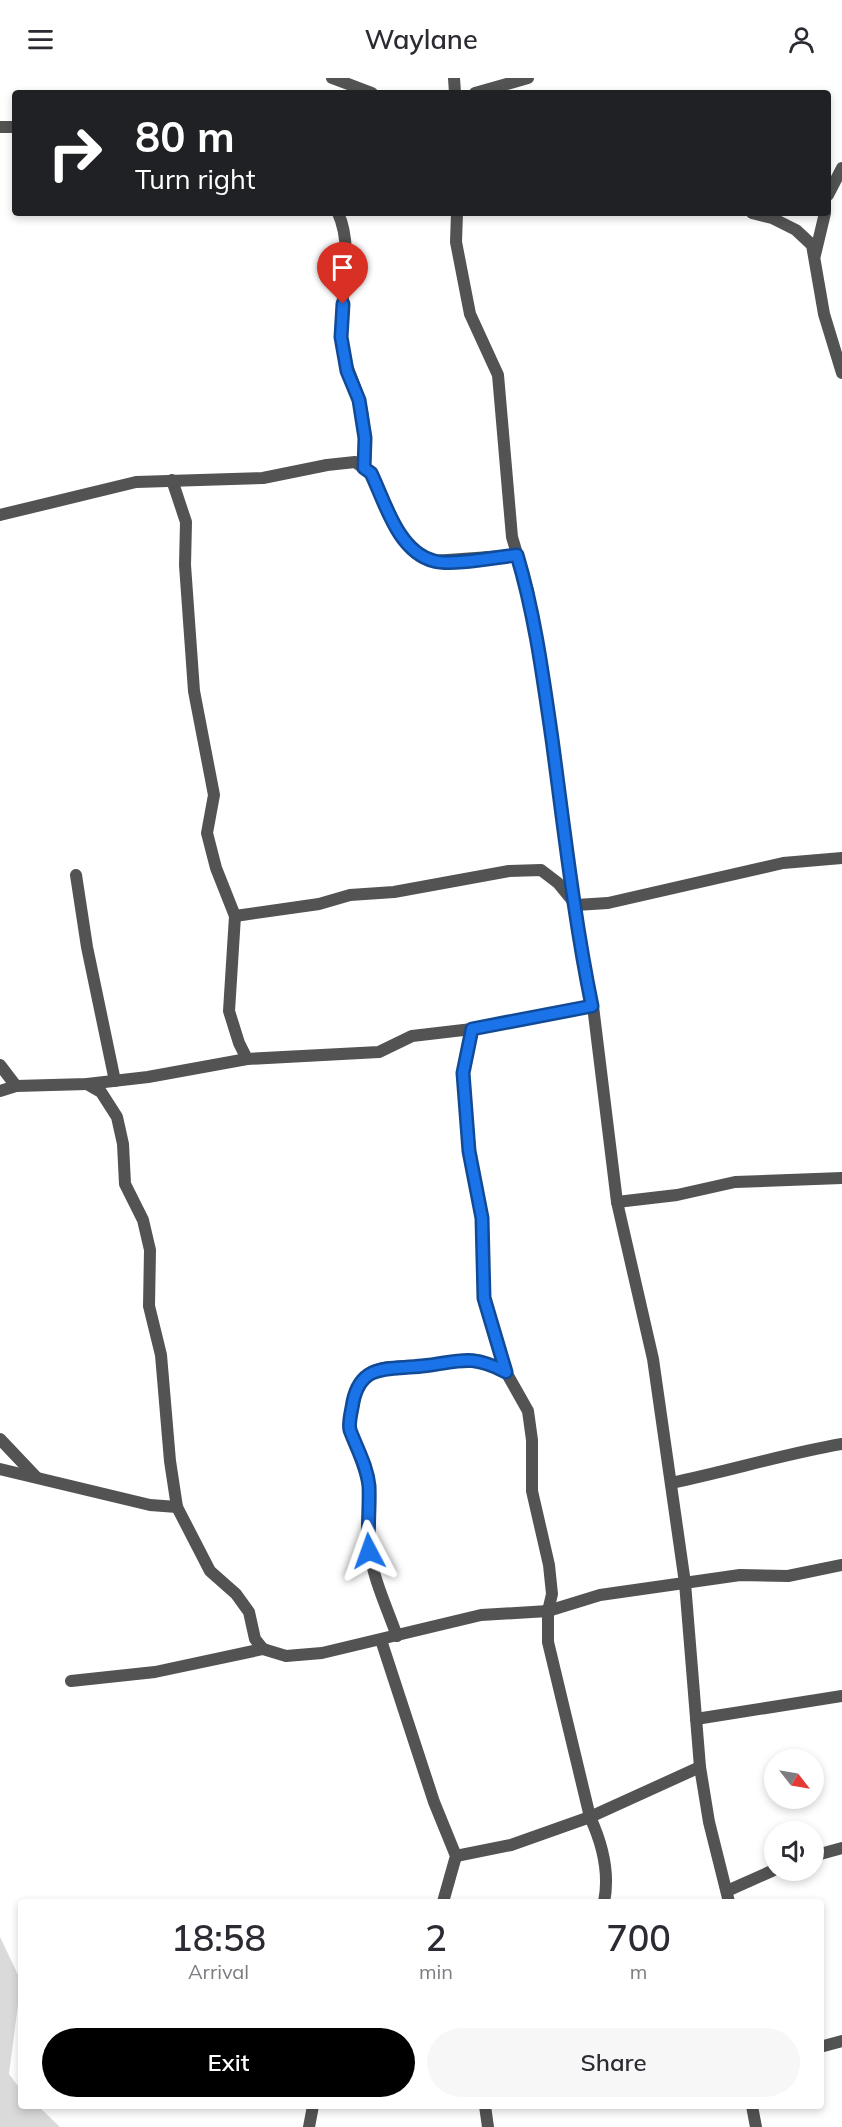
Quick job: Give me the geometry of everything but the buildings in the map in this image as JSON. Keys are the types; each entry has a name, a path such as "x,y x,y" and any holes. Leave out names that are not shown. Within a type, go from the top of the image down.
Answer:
{"street":[{"path":"332,78 364,90"},
{"path":"486,90 528,78"},
{"path":"831,189 842,168"},
{"path":"339,216 343,224 345,277 341,337 347,371 359,400 365,438 364,468"},
{"path":"457,216 456,242 470,314 498,375 512,537 528,591 543,674 581,953 592,1006 617,1202 653,1359 685,1583 700,1767 709,1822 728,1897 764,1876"},
{"path":"764,216 796,230 813,245 824,314 842,373"},
{"path":"815,256 824,216"},
{"path":"0,515 136,482 263,478 327,465 355,462 371,473 400,535 415,551 434,561 517,555"},
{"path":"172,480 186,522 185,566 194,691 214,795 207,833 216,868 235,916 230,1011 239,1043 247,1059"},
{"path":"576,905 608,903 783,863 842,858"},
{"path":"235,916 319,904 350,895 394,891 509,871 541,870 558,883 576,905"},
{"path":"76,875 87,947 116,1081"},
{"path":"0,1091 16,1086 116,1081 247,1059 379,1052 412,1036 472,1029 592,1006"},
{"path":"472,1029 463,1073 469,1151 482,1218 484,1298 506,1372 528,1411 532,1440 532,1491 549,1565 552,1594 548,1611 548,1642 590,1817 602,1843 606,1891 605,1899"},
{"path":"0,1065 16,1086"},
{"path":"87,1084 101,1092 117,1118 123,1144 125,1184 143,1220 150,1250 149,1306 161,1355 170,1461 177,1507 210,1570 236,1594 249,1612 255,1639 263,1648 286,1656 322,1653 481,1615 548,1611 600,1595 740,1575 788,1576 842,1565"},
{"path":"617,1202 677,1195 735,1182 842,1178"},
{"path":"397,1636 369,1551 367,1525 369,1486 363,1458 349,1427 356,1391 366,1375 387,1368 422,1366 466,1359 487,1362 506,1372"},
{"path":"0,1439 36,1477"},
{"path":"671,1483 725,1472 788,1453 842,1444"},
{"path":"0,1469 150,1505 177,1507"},
{"path":"381,1640 434,1803 456,1856 444,1899"},
{"path":"71,1681 155,1672 263,1648"},
{"path":"696,1719 842,1696"},
{"path":"456,1856 511,1845 590,1817 700,1767"},
{"path":"824,1853 842,1848"},
{"path":"824,2046 842,2041"},
{"path":"309,2127 312,2109"},
{"path":"485,2109 488,2127"},
{"path":"753,2109 756,2127"}],"shaded area":[{"path":"0,1937 18,1975 18,2004 9,2074 18,2086 18,2109 41,2109 60,2127 0,2127"}],"route":[{"path":"343,304 341,337 347,371 359,400 365,438 364,468 371,473 400,535 415,551 434,561 474,560 517,555 528,591 543,674 581,953 592,1006 472,1029 463,1073 465,1114 469,1151 482,1218 481,1260 484,1298 498,1337 506,1372 487,1362 466,1359 422,1366 387,1368 366,1375 356,1391 349,1427 363,1458 369,1486 367,1525 369,1551"}]}
